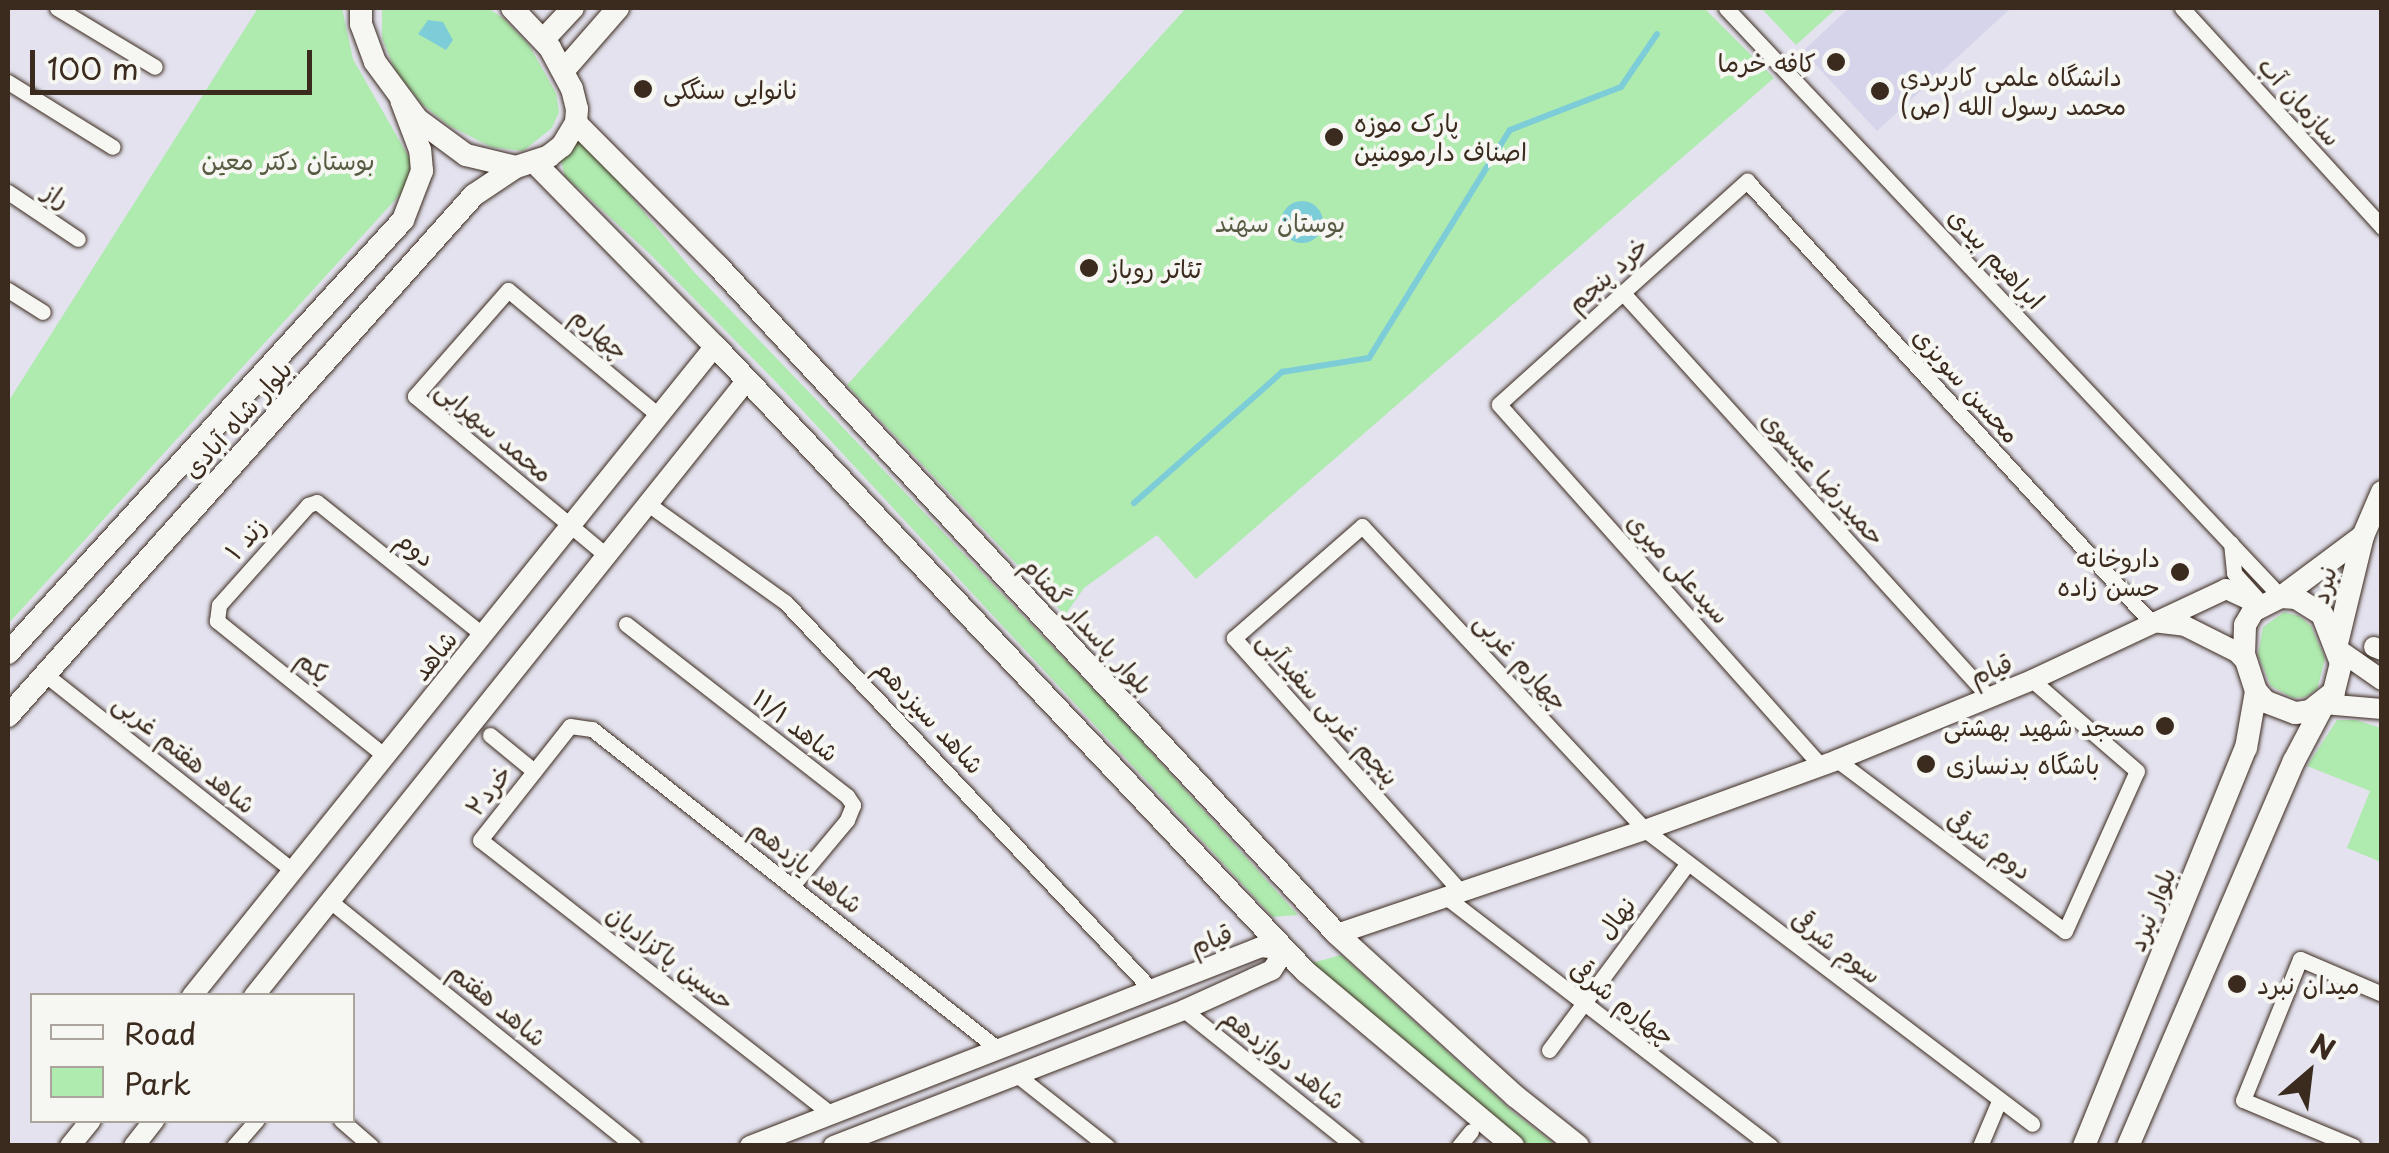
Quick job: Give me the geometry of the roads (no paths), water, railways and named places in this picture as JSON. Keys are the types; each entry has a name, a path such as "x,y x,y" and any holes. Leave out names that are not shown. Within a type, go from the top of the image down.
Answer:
{"main road":[{"path":"361,8 362,24 375,62 417,119 466,155 525,164 748,380 1285,950 1387,1043 1513,1146"},
{"path":"512,8 544,40 564,70 574,99 576,123"},
{"path":"544,40 573,8"},
{"path":"564,70 618,8"},
{"name":"بلوار شاه آبادی","path":"8,653 403,220 422,171 420,150 400,100"},
{"name":"بلوار شاه آبادی","path":"8,716 474,195 562,146 576,123"},
{"name":"بلوار پاسدار گمنام","path":"576,123 717,266 1337,934 1515,1096 1578,1146"},
{"name":"نبرد","path":"2336,648 2372,540 2382,492"},
{"name":"نبرد","path":"2272,601 2372,540"},
{"path":"2128,1146 2294,760 2340,678 2336,648 2322,614 2310,604 2272,601 2245,625 2242,640 2256,691 2266,702 2294,713 2324,704"},
{"name":"بلوار نبرد","path":"2084,1146 2246,748 2256,691"}],"street":[{"path":"57,8 155,67"},
{"name":"ابراهیم بیدی","path":"1726,8 2231,543 2272,601"},
{"name":"سازمان آب","path":"2182,8 2382,228"},
{"path":"8,82 112,147"},
{"name":"خرد پنجم","path":"1499,404 1748,180"},
{"name":"محسن سویزی","path":"1748,180 2150,622"},
{"name":"راز","path":"8,192 78,239"},
{"path":"8,290 43,312"},
{"name":"چهارم","path":"508,290 659,416"},
{"name":"محمد سهرابی","path":"508,290 415,396 606,556"},
{"name":"حمیدرضا عیسوی","path":"1622,293 1989,697"},
{"name":"شاهد","path":"194,993 715,346"},
{"path":"256,993 748,380"},
{"name":"سیدعلی میری","path":"1499,404 1829,763"},
{"name":"زند ۱","path":"216,614 308,504 317,502"},
{"name":"دوم","path":"317,502 483,635"},
{"name":"شاهد سیزدهم","path":"648,504 785,602 1151,989"},
{"name":"چهارم غربی","path":"1362,526 1645,830"},
{"name":"پنجم غربی سفیدآبی","path":"1362,526 1234,638 1454,895"},
{"name":"قیام","path":"1337,934 1829,763 2032,680 2226,589 2272,601"},
{"name":"یکم","path":"216,614 217,620 385,756"},
{"path":"2150,622 2184,626 2237,652 2248,664"},
{"name":"شاهد ۱۱/۱","path":"626,624 847,796 852,806 847,820 792,886"},
{"path":"2336,648 2382,680"},
{"name":"شاهد هفتم غربی","path":"46,675 293,871"},
{"name":"دوم شرقی","path":"1829,763 2064,931 2137,771 2032,680"},
{"path":"2324,704 2382,709"},
{"name":"شاهد یازدهم","path":"582,724 998,1049"},
{"name":"خرد۲","path":"480,840 570,726 582,724"},
{"name":"خرد۲","path":"490,735 534,771"},
{"name":"سوم شرقی","path":"1645,830 2032,1124"},
{"name":"حسین پاکزادیان","path":"480,840 831,1114"},
{"name":"نهال","path":"1549,1050 1688,863"},
{"name":"چهارم شرقی","path":"1454,895 1583,1004 1770,1146"},
{"name":"شاهد هفتم","path":"330,901 634,1146"},
{"name":"قیام","path":"750,1146 1260,947 1285,950 1272,970 1184,1010 1017,1074 869,1140 833,1146"},
{"path":"2353,1146 2243,1100 2300,959 2382,994"},
{"name":"شاهد دوازدهم","path":"1184,1010 1354,1146"},
{"path":"1017,1074 1108,1146"},
{"path":"1980,1146 1999,1101"},
{"path":"70,1146 89,1123"},
{"path":"134,1146 152,1123"},
{"path":"234,1146 254,1123"},
{"path":"345,1123 372,1146"},
{"path":"1459,1146 1471,1131"}],"water":[{"path":"428,20 443,22 453,40 446,50 418,34"},
{"path":"1302,201 1317,207 1323,222 1317,237 1302,243 1287,237 1281,222 1287,207"}],"waterway":[{"path":"1134,503 1282,372 1369,358 1510,130 1621,87 1657,34"}],"place":[{"name":"کافه خرما","path":"1836,62"},
{"name":"نانوایی سنگکی","path":"643,89"},
{"name":"دانشگاه علمی کاربردی محمد رسول الله (ص)","path":"1880,91"},
{"name":"پارک موزه اصناف دارمومنین","path":"1334,137"},
{"name":"تئاتر روباز","path":"1089,268"},
{"name":"داروخانه حسن زاده","path":"2180,572"},
{"name":"مسجد شهید بهشتی","path":"2165,726"},
{"name":"باشگاه بدنسازی","path":"1926,764"},
{"name":"میدان نبرد","path":"2237,984"}],"park label":[{"name":"بوستان دکتر معین","path":"288,160"},
{"name":"بوستان سهند","path":"1280,222"}]}
